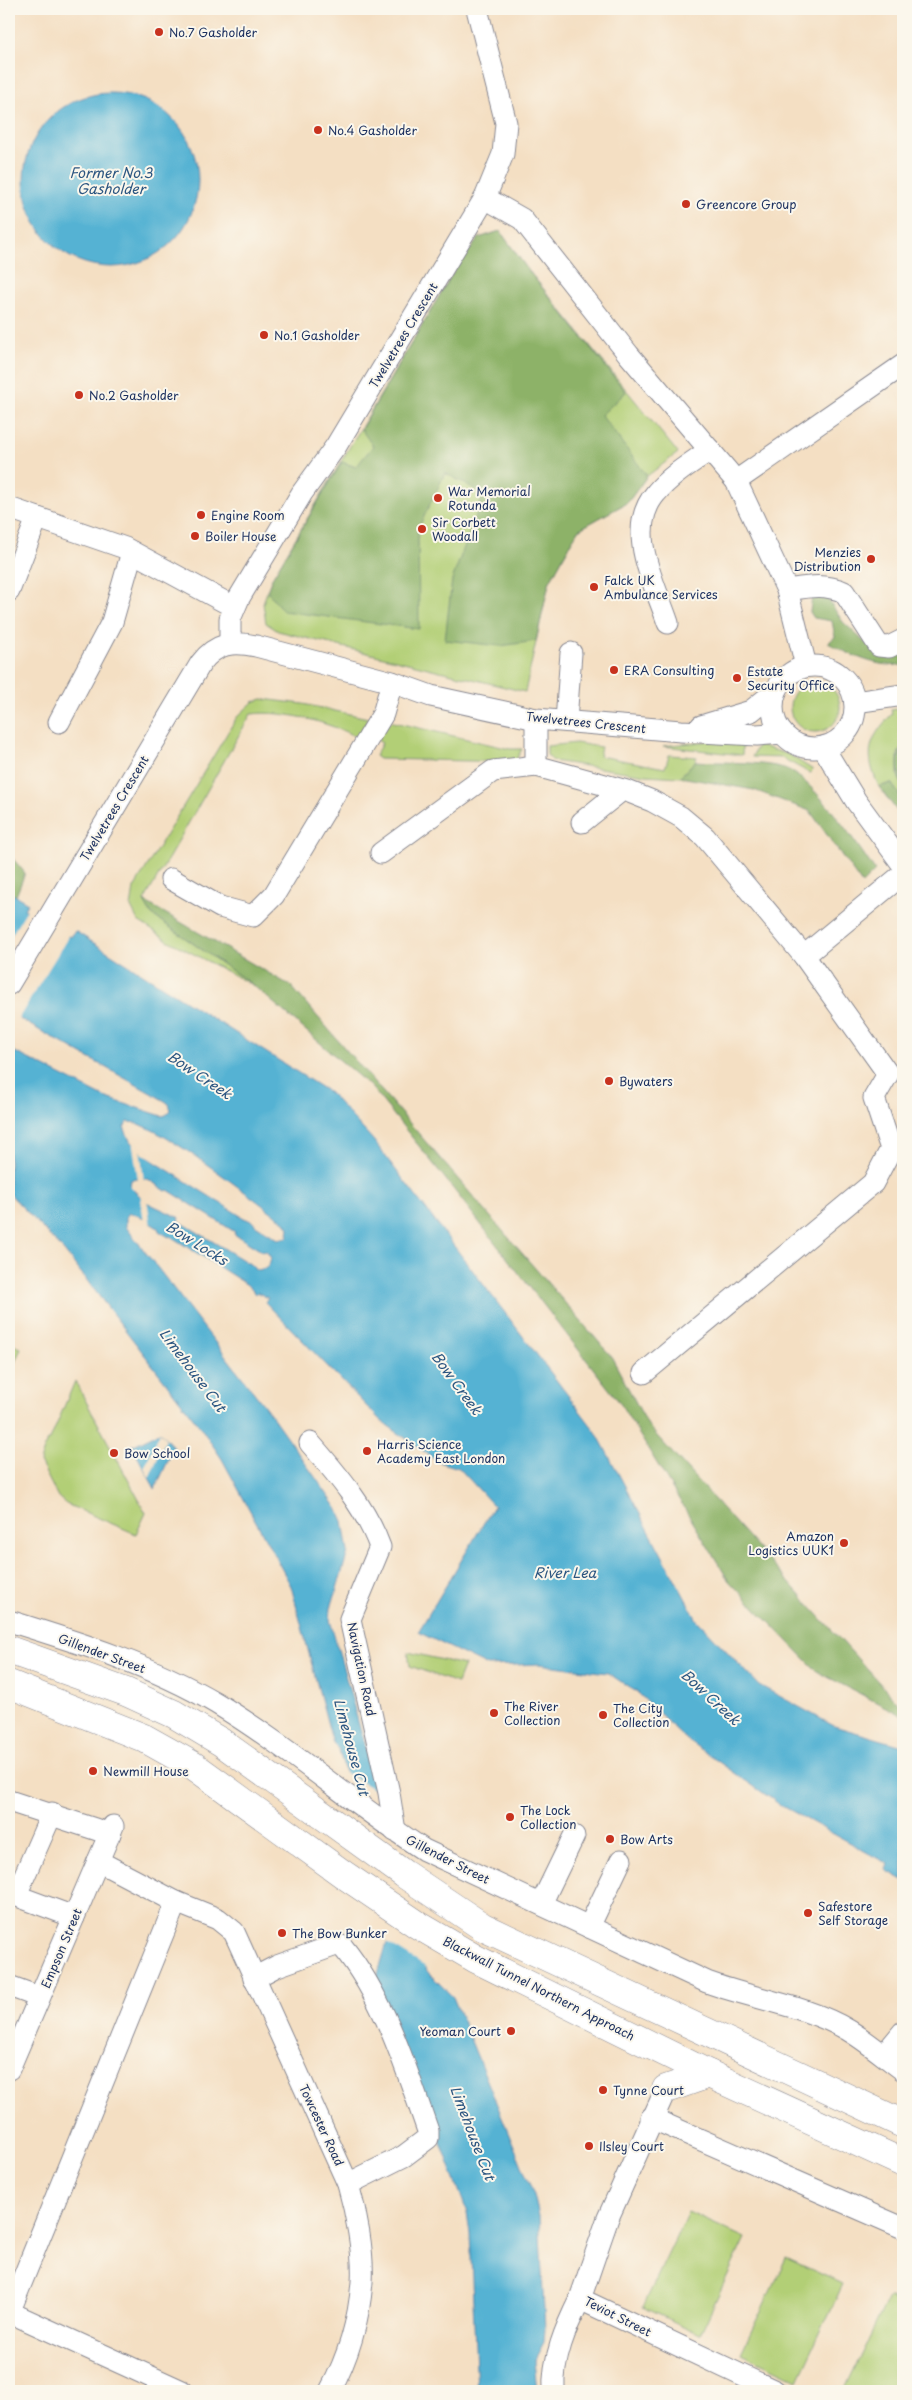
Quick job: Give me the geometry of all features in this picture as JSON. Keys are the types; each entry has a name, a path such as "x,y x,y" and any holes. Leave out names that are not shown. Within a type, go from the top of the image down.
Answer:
{"highway":[{"path":"9,1650 126,1692 174,1714 221,1742 404,1874 483,1927 903,2124"},
{"name":"Blackwall Tunnel Northern Approach","path":"9,1684 144,1738 194,1766 343,1874 418,1925 476,1959 709,2074 903,2163"},
{"path":"666,2089 709,2074"}],"street":[{"name":"Twelvetrees Crescent","path":"230,643 230,619 234,607 302,493 336,446 485,198 503,154 506,123 478,9"},
{"path":"485,198 522,218 629,354 736,481 786,590 806,666"},
{"path":"736,481 903,365"},
{"path":"668,623 644,552 640,527 645,510 655,494 671,478 710,450"},
{"path":"9,508 132,552 234,607"},
{"path":"9,591 37,518"},
{"path":"59,722 112,622 132,552"},
{"path":"786,590 819,585 838,589 844,592 880,646 889,647 903,640"},
{"name":"Twelvetrees Crescent","path":"9,984 201,663 214,650 230,643 256,646 392,682 431,696 536,718 757,735 782,733"},
{"path":"566,721 571,653"},
{"path":"806,666 826,668 844,678 851,689 855,702 854,718 848,731 837,742 822,747 808,748 793,743 782,733 773,713 776,691 788,675 806,666"},
{"path":"171,879 220,907 253,916 274,895 367,742 383,714 392,682"},
{"name":"Twelvetrees Crescent","path":"681,730 746,713 776,691"},
{"path":"855,702 903,695"},
{"path":"536,718 536,766"},
{"path":"822,747 856,801 903,865"},
{"path":"381,853 493,771 536,766 622,790 652,801 681,817 705,837 804,956 888,1074 874,1098 891,1149 873,1184 644,1373"},
{"path":"582,822 622,790"},
{"path":"804,956 903,874"},
{"name":"Navigation Road","path":"310,1443 329,1465 373,1527 380,1547 350,1619 389,1793 393,1830"},
{"name":"Gillender Street","path":"9,1621 126,1660 178,1683 215,1702 259,1731 393,1830 424,1850 707,1982 738,1993 807,2012 839,2026 903,2070"},
{"path":"9,1801 52,1813 12,1894 74,1917"},
{"name":"Empson Street","path":"9,2069 111,1830 52,1813"},
{"path":"540,1904 574,1836"},
{"path":"589,1927 621,1860"},
{"name":"Towcester Road","path":"98,1861 176,1902 218,1919 234,1932 348,2184 356,2214 362,2281 350,2345 330,2391"},
{"path":"176,1902 9,2312 182,2391"},
{"path":"254,1978 277,1966 336,1945 342,1946 374,1994 405,2065 428,2131 428,2138 404,2156 348,2184"},
{"path":"9,1986 39,1998"},
{"path":"884,2056 903,2032"},
{"name":"Teviot Street","path":"666,2089 608,2218 580,2299 775,2391"},
{"path":"652,2118 903,2228"},
{"path":"554,2391 553,2380 559,2352 580,2299"}],"green space":[{"path":"500,231 528,270 678,453 647,476 628,502 578,530 549,583 525,692 278,631 266,623 263,603 272,578 454,271 479,238"},
{"path":"500,231 528,270 626,392 601,415 647,476 628,502 578,530 549,583 536,641 500,646 445,640 452,580 484,494 445,473 418,529 419,629 283,611 267,591 272,578 342,462 356,467 373,446 361,429 454,271 479,238"},
{"path":"825,595 843,622 869,646 903,650 903,665 874,663 828,643 835,637 832,621 814,618 810,612 812,597"},
{"path":"815,682 825,684 833,689 838,697 840,707 838,717 833,725 825,730 815,732 805,730 797,725 792,717 790,707 792,697 797,689 805,684"},
{"path":"262,699 303,704 368,718 358,738 320,722 278,714 251,714 144,901 151,914 254,986 169,941 138,921 131,907 134,888 237,717 253,702"},
{"path":"903,708 903,744 898,754 898,776 903,787 903,800 891,783 879,787 871,765 870,756 873,739 892,714 891,710"},
{"path":"389,721 510,749 522,749 515,762 379,759 375,756 382,743 377,740"},
{"path":"719,740 743,742 742,755 663,746"},
{"path":"576,743 601,747 599,756 665,768 669,755 697,757 680,777 646,775 553,761 547,755 547,746"},
{"path":"903,744 903,787 898,766"},
{"path":"758,745 790,755 813,770 810,773 782,758 752,757"},
{"path":"695,761 764,764 784,768 795,774 808,784 834,813 875,871 862,884 810,811 754,790 680,777"},
{"path":"891,783 903,800 903,819 879,787"},
{"path":"9,854 25,873 16,896 9,892"},
{"path":"144,901 291,986 611,1356 649,1427 903,1709 903,1716 818,1672 729,1581 620,1403 440,1172 371,1087 254,986 151,914"},
{"path":"9,1343 21,1348 9,1377"},
{"path":"75,1381 146,1513 136,1534 66,1504 58,1497 40,1462 47,1440 50,1440"},
{"path":"408,1652 464,1665 457,1683 410,1666"},
{"path":"688,2212 745,2238 700,2334 643,2307"},
{"path":"786,2258 843,2284 798,2380 741,2353"},
{"path":"888,2298 903,2305 903,2391 844,2391"}],"water":[{"name":"Former No.3 Gasholder","path":"120,93 144,99 160,107 173,118 184,131 192,147 197,163 197,197 192,213 184,229 173,242 160,253 136,264 120,267 102,267 86,264 62,253 38,229 25,197 24,171 27,155 38,131 62,107 94,94"},
{"name":"River Lea","path":"9,892 28,903 24,909 71,937 75,931 330,1093 373,1140 596,1432 697,1620 759,1685 834,1726 903,1746 903,1880 886,1870 888,1864 779,1804 686,1739 638,1693 608,1673 539,1664 488,1666 418,1632 494,1506 459,1468 439,1462 380,1420 265,1302 268,1298 257,1292 256,1294 246,1284 159,1231 158,1228 137,1215 129,1213 126,1217 126,1227 269,1412 337,1508 343,1521 348,1552 331,1608 330,1620 427,1971 453,1997 534,2195 539,2216 545,2329 544,2342 534,2361 537,2391 477,2391 470,2234 467,2212 429,2110 377,1985 377,1977 388,1939 339,1750 333,1744 291,1586 222,1459 201,1428 65,1252 9,1193 9,1049 104,1097 162,1116 171,1110 169,1104 9,1013","holes":["128,1122 142,1125 160,1134 206,1164 285,1222 289,1228 288,1237 278,1239 254,1224 254,1222 244,1218 144,1155 130,1141 124,1127","135,1178 148,1179 166,1191 168,1190 235,1232 234,1234 263,1252 266,1251 271,1258 269,1265 260,1271 254,1269 253,1266 179,1221 180,1218 146,1202 130,1186 131,1180"]},
{"path":"160,1432 174,1448 155,1489 132,1446"}],"pier":[{"path":"28,908 70,934 17,1021 9,1016 9,939"},
{"path":"132,1139 140,1148 144,1181 138,1180"},
{"path":"140,1193 147,1199 151,1227 144,1223"},
{"path":"160,1432 166,1439 149,1478 144,1468"},
{"path":"341,1770 382,1794 429,1969 384,1941"}],"place":[{"name":"No.7 Gasholder","path":"159,32"},
{"name":"No.4 Gasholder","path":"318,130"},
{"name":"Greencore Group","path":"686,204"},
{"name":"No.1 Gasholder","path":"264,335"},
{"name":"No.2 Gasholder","path":"79,395"},
{"name":"War Memorial Rotunda","path":"438,498"},
{"name":"Engine Room","path":"201,515"},
{"name":"Sir Corbett Woodall","path":"422,529"},
{"name":"Boiler House","path":"195,536"},
{"name":"Menzies Distribution","path":"871,559"},
{"name":"Falck UK Ambulance Services","path":"594,587"},
{"name":"ERA Consulting","path":"614,670"},
{"name":"Estate Security Office","path":"737,678"},
{"name":"Bywaters","path":"609,1081"},
{"name":"Harris Science Academy East London","path":"367,1451"},
{"name":"Bow School","path":"114,1453"},
{"name":"Amazon Logistics UUK1","path":"844,1543"},
{"name":"The River Collection","path":"494,1713"},
{"name":"The City Collection","path":"603,1715"},
{"name":"Newmill House","path":"93,1771"},
{"name":"The Lock Collection","path":"510,1817"},
{"name":"Bow Arts","path":"610,1839"},
{"name":"Safestore Self Storage","path":"808,1913"},
{"name":"The Bow Bunker","path":"282,1933"},
{"name":"Yeoman Court","path":"511,2031"},
{"name":"Tynne Court","path":"603,2090"},
{"name":"Ilsley Court","path":"589,2146"}],"water label":[{"name":"Bow Creek","path":"200,1075"},
{"name":"Bow Locks","path":"197,1243"},
{"name":"Limehouse Cut","path":"193,1370"},
{"name":"Bow Creek","path":"457,1383"},
{"name":"Bow Creek","path":"711,1697"},
{"name":"Limehouse Cut","path":"352,1747"},
{"name":"Limehouse Cut","path":"473,2133"}]}
